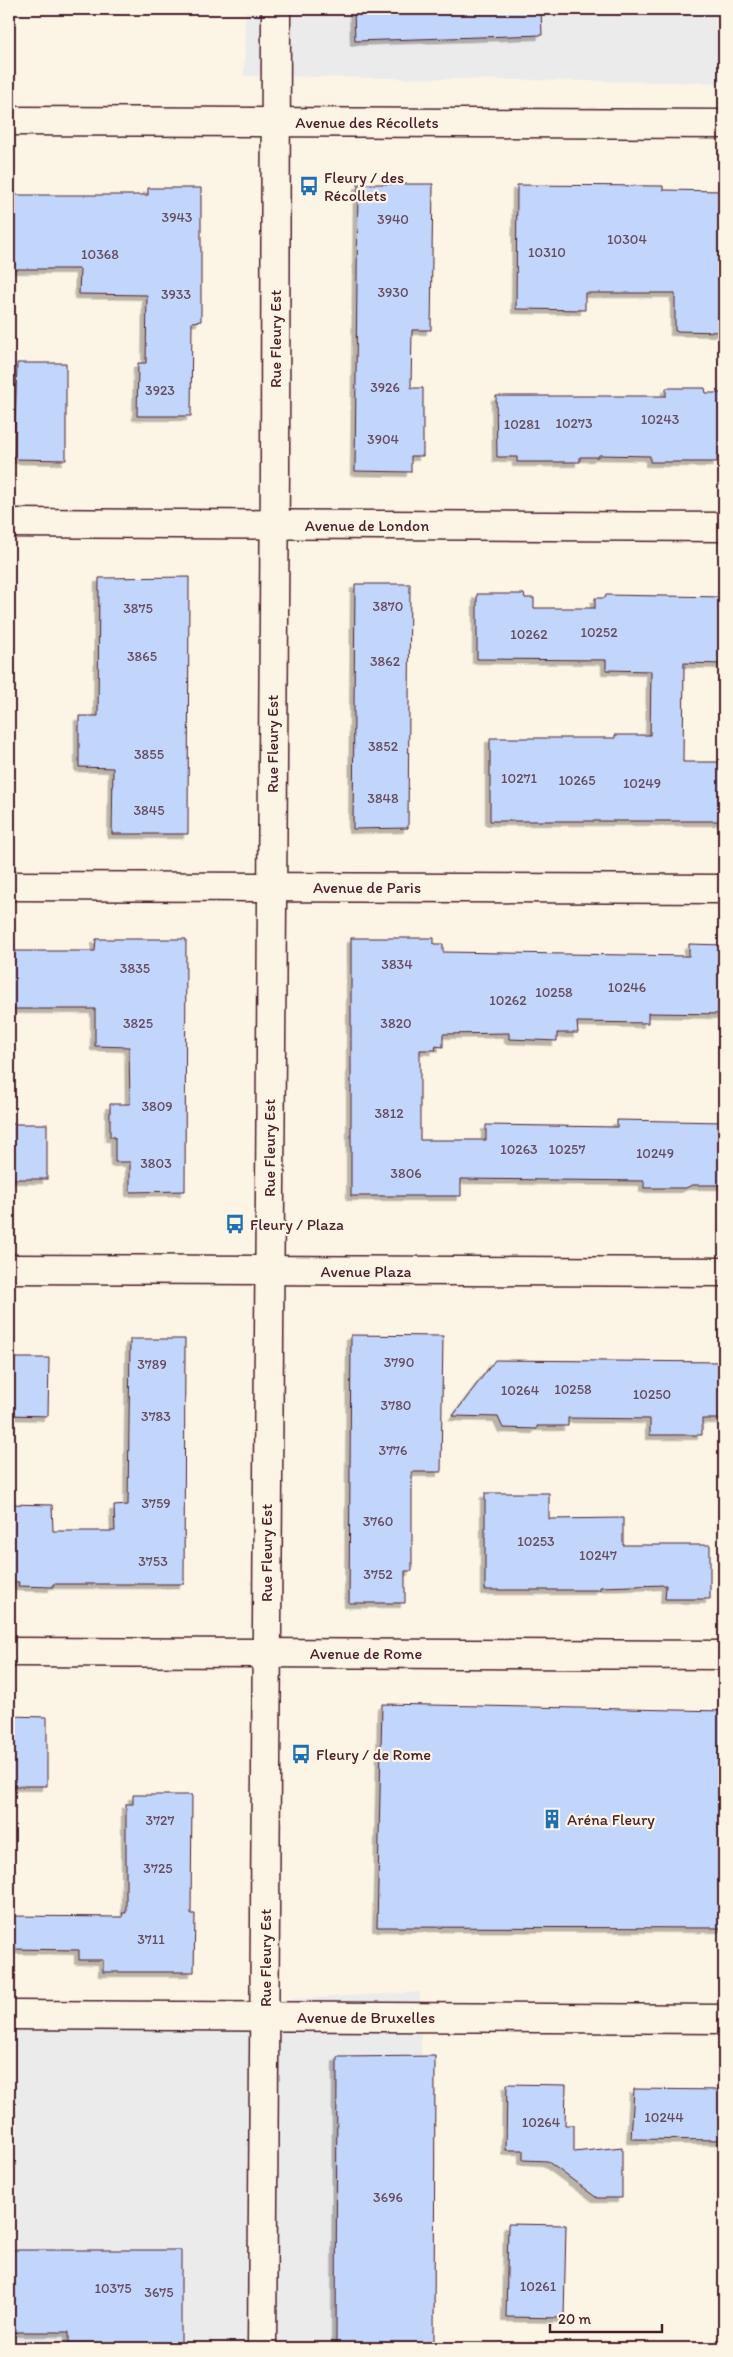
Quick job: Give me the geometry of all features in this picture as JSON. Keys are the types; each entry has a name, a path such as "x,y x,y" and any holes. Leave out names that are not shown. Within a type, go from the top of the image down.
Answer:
{"street":[{"name":"Rue Fleury Est","path":"262,2348 276,9"},
{"name":"Avenue des Récollets","path":"9,121 724,124"},
{"name":"Avenue de London","path":"9,523 724,527"},
{"name":"Avenue de Paris","path":"9,886 724,889"},
{"name":"Avenue Plaza","path":"9,1269 724,1272"},
{"name":"Avenue de Rome","path":"9,1652 724,1655"},
{"name":"Avenue de Bruxelles","path":"9,2015 724,2019"}],"shaded area":[{"path":"245,9 724,9 724,83 244,76"},
{"path":"420,1992 428,2348 9,2348 9,2014"}],"building":[{"path":"354,9 541,9 542,35 355,41"},
{"path":"358,184 433,184 431,330 412,330 411,388 423,388 423,456 411,456 411,472 355,471"},
{"path":"517,185 663,186 663,190 724,191 724,332 675,331 675,293 585,293 585,310 516,309"},
{"path":"148,188 201,188 201,321 192,322 191,416 137,416 138,363 146,363 147,295 79,294 80,269 9,269 9,195 148,195"},
{"path":"17,363 66,363 66,460 14,459"},
{"path":"666,388 705,388 706,393 724,393 724,456 717,455 717,462 650,462 650,456 599,455 598,457 580,457 580,462 517,462 517,457 497,457 496,396 666,396"},
{"path":"189,577 188,834 112,834 113,768 79,767 79,716 98,716 99,578"},
{"path":"355,584 410,584 408,828 353,829"},
{"path":"477,594 524,594 525,598 534,598 534,608 595,608 595,598 605,598 606,595 724,597 724,664 684,663 683,762 724,762 724,821 490,821 490,738 615,738 615,735 650,735 651,671 606,670 606,660 477,659"},
{"path":"351,938 434,938 434,944 443,944 443,952 689,956 689,944 724,945 724,1014 648,1013 648,1023 577,1022 578,1033 557,1033 557,1041 509,1039 509,1033 443,1034 443,1047 435,1046 436,1050 420,1050 420,1140 486,1140 486,1125 617,1127 617,1120 724,1122 724,1185 692,1185 686,1188 644,1188 644,1181 461,1179 461,1196 351,1196"},
{"path":"96,939 186,939 185,1191 130,1192 130,1162 115,1162 115,1137 110,1137 110,1104 130,1104 129,1047 95,1046 95,1009 9,1009 9,951 95,951"},
{"path":"9,1124 47,1124 47,1179 9,1179"},
{"path":"351,1335 443,1336 441,1472 412,1472 412,1571 405,1571 405,1603 349,1603"},
{"path":"130,1339 185,1339 184,1584 53,1584 53,1587 18,1586 19,1582 9,1582 9,1504 52,1505 53,1531 115,1531 114,1506 128,1505"},
{"path":"9,1358 49,1358 48,1416 9,1415"},
{"path":"495,1360 724,1362 724,1419 702,1419 702,1435 650,1435 650,1419 568,1418 568,1426 537,1426 537,1429 503,1428 498,1417 453,1416"},
{"path":"485,1493 549,1493 549,1519 623,1518 623,1545 710,1545 710,1599 665,1599 666,1585 600,1587 600,1590 485,1590"},
{"name":"Aréna Fleury","path":"382,1704 724,1711 724,1928 377,1927"},
{"path":"9,1716 47,1717 47,1786 9,1786"},
{"path":"133,1795 192,1795 191,1914 195,1914 194,1972 103,1972 103,1960 79,1960 79,1950 9,1949 9,1916 123,1917 122,1913 126,1913 126,1804 133,1804"},
{"path":"435,2056 434,2344 336,2344 337,2057"},
{"path":"507,2084 566,2085 565,2125 574,2125 574,2152 622,2147 622,2198 597,2198 547,2161 523,2160 523,2150 506,2150"},
{"path":"634,2089 724,2090 724,2140 631,2139"},
{"path":"508,2224 566,2225 564,2318 506,2317"},
{"path":"9,2250 181,2250 181,2343 69,2343 69,2332 9,2332"}],"place":[{"name":"Fleury / des Récollets","path":"309,186"},
{"name":"Fleury / Plaza","path":"235,1224"},
{"name":"Fleury / de Rome","path":"301,1754"},
{"name":"Aréna Fleury","path":"552,1819"}]}
